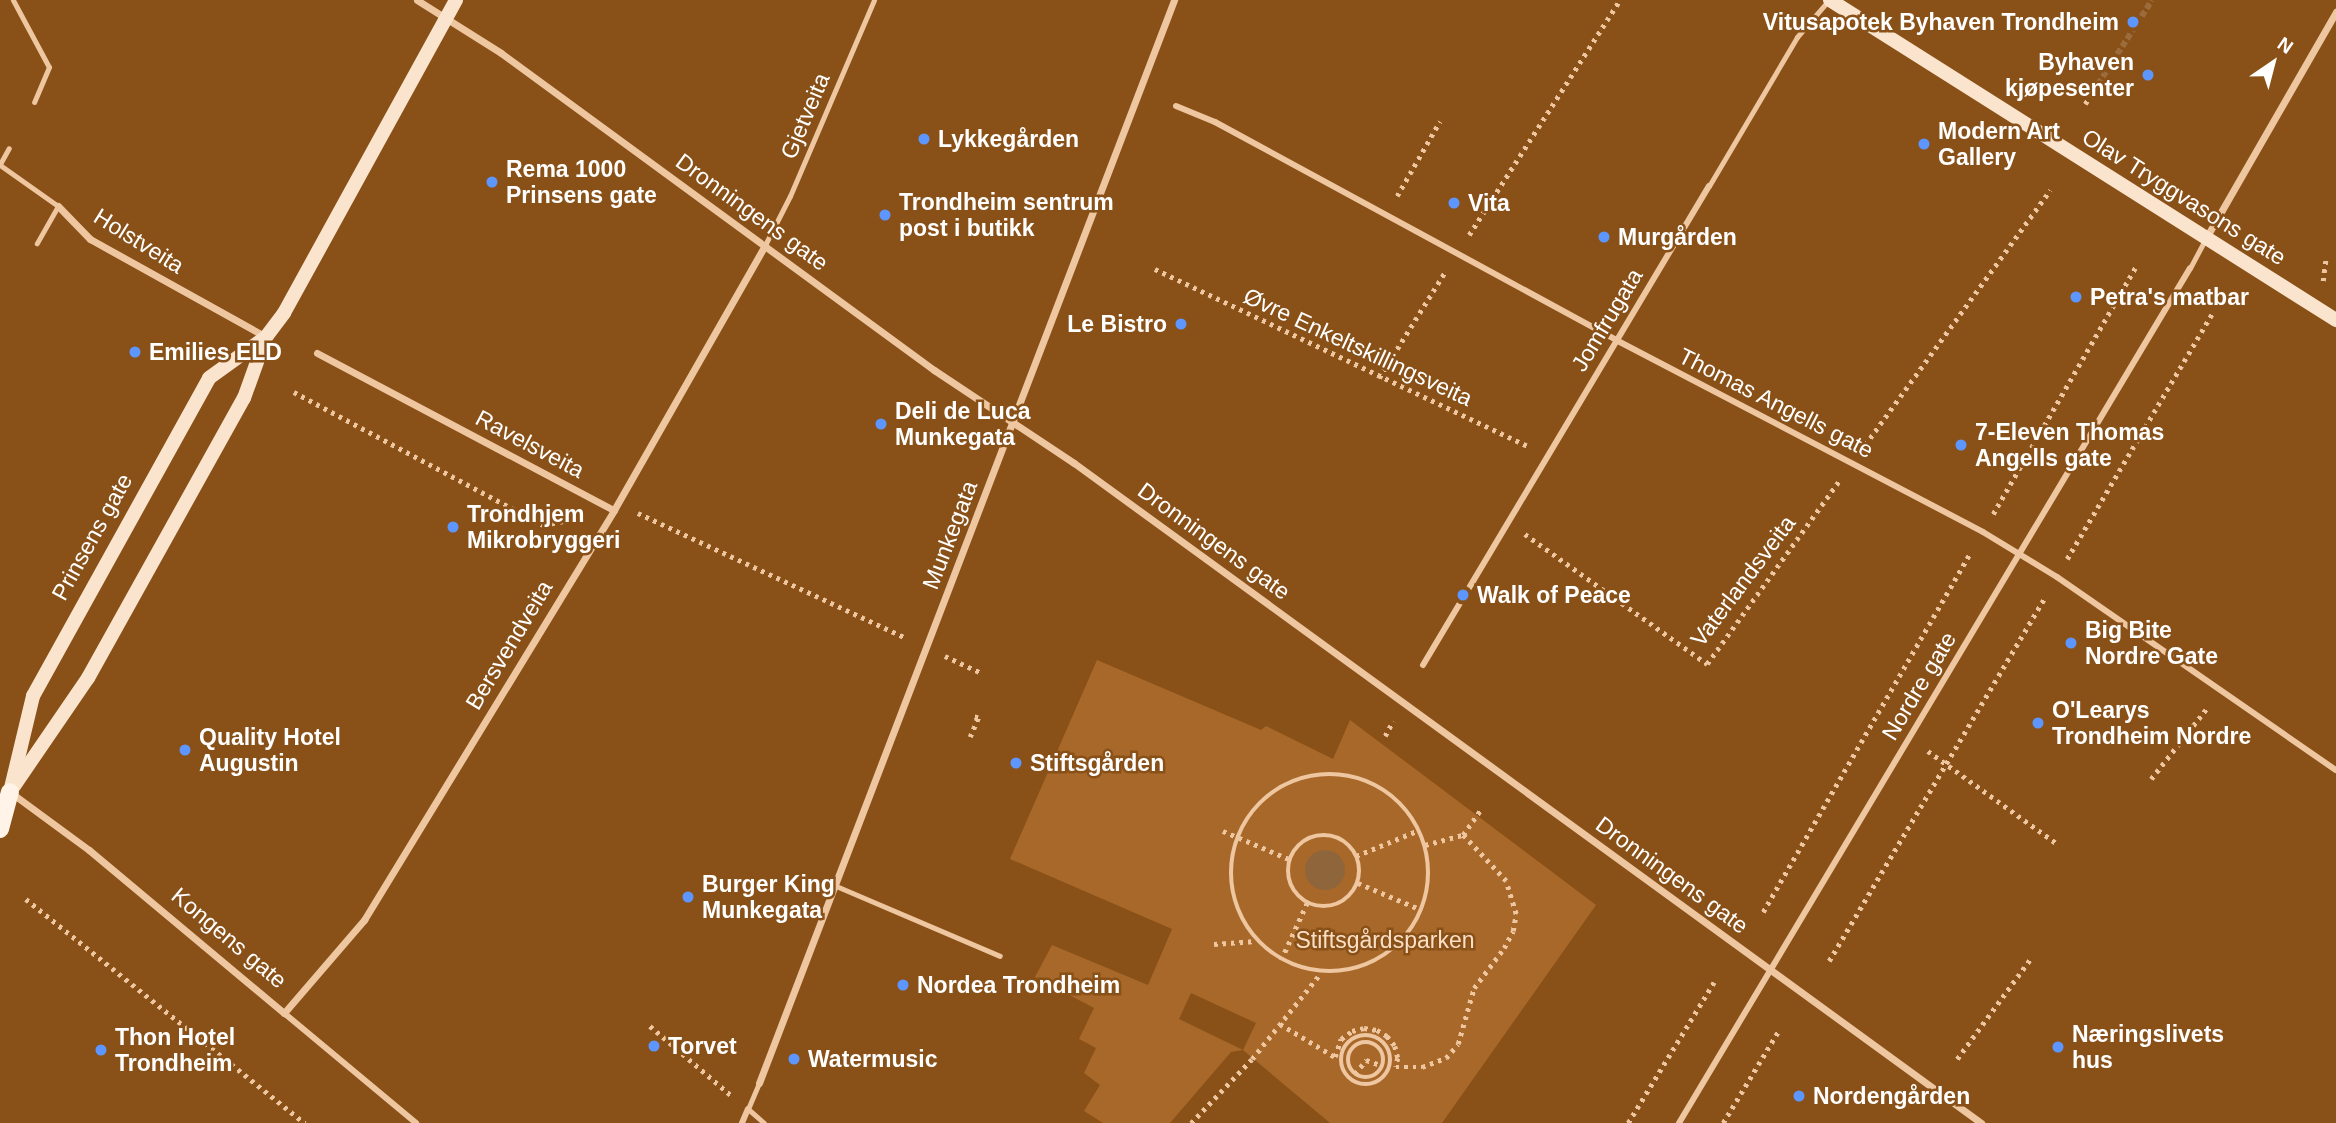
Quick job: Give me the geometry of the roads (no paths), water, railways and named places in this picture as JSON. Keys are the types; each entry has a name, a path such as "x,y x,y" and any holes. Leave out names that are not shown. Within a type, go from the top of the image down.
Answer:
{"main road":[{"name":"Prinsens gate","path":"3,786 88,678 244,398 266,337 284,313 456,0"},
{"name":"Olav Tryggvasons gate","path":"1830,0 2336,320"},
{"name":"Prinsens gate","path":"0,829 3,786 33,696 209,377 266,337"}],"street":[{"name":"Dronningens gate","path":"417,0 501,53 934,370 1074,463 1982,1123"},
{"name":"Munkegata","path":"760,1083 1174,0"},
{"path":"2206,238 2336,12"},
{"name":"Thomas Angells gate","path":"1176,106 1215,122 1616,340 1983,532 2057,577 2336,770"},
{"name":"Jomfrugata","path":"1423,665 1546,454 1709,186"},
{"name":"Holstveita","path":"58,206 90,239 266,337"},
{"name":"Bersvendveita","path":"284,1013 364,920 614,510 765,245"},
{"name":"Nordre gate","path":"1679,1123 2190,268"},
{"name":"Ravelsveita","path":"317,354 614,510"},
{"name":"Kongens gate","path":"3,786 89,850 416,1123"},
{"path":"742,1123 748,1109"}],"lane":[{"path":"13,0 49,67 34,102"},
{"name":"Gjetveita","path":"765,245 790,196 874,0"},
{"name":"Jomfrugata","path":"1709,186 1797,37 1830,0"},
{"path":"0,165 9,148"},
{"name":"Holstveita","path":"0,165 58,206"},
{"path":"37,243 58,206"},
{"path":"2190,268 2206,238"},
{"path":"836,886 1000,956"},
{"path":"760,1083 748,1109 764,1123"}],"tunnel":[{"path":"2093,92 2152,0"}],"place":[{"name":"Vitusapotek Byhaven Trondheim","path":"2133,22"},
{"name":"Byhaven kjøpesenter","path":"2148,75"},
{"name":"Lykkegården","path":"924,139"},
{"name":"Modern Art Gallery","path":"1924,144"},
{"name":"Rema 1000 Prinsens gate","path":"492,182"},
{"name":"Vita","path":"1454,203"},
{"name":"Trondheim sentrum post i butikk","path":"885,215"},
{"name":"Murgården","path":"1604,237"},
{"name":"Petra's matbar","path":"2076,297"},
{"name":"Le Bistro","path":"1181,324"},
{"name":"Emilies ELD","path":"135,352"},
{"name":"Deli de Luca Munkegata","path":"881,424"},
{"name":"7-Eleven Thomas Angells gate","path":"1961,445"},
{"name":"Trondhjem Mikrobryggeri","path":"453,527"},
{"name":"Walk of Peace","path":"1463,595"},
{"name":"Big Bite Nordre Gate","path":"2071,643"},
{"name":"O'Learys Trondheim Nordre","path":"2038,723"},
{"name":"Quality Hotel Augustin","path":"185,750"},
{"name":"Stiftsgården","path":"1016,763"},
{"name":"Burger King Munkegata","path":"688,897"},
{"name":"Nordea Trondheim","path":"903,985"},
{"name":"Torvet","path":"654,1046"},
{"name":"Næringslivets hus","path":"2058,1047"},
{"name":"Thon Hotel Trondheim","path":"101,1050"},
{"name":"Watermusic","path":"794,1059"},
{"name":"Nordengården","path":"1799,1096"}],"park label":[{"name":"Stiftsgårdsparken","path":"1385,940"}]}
